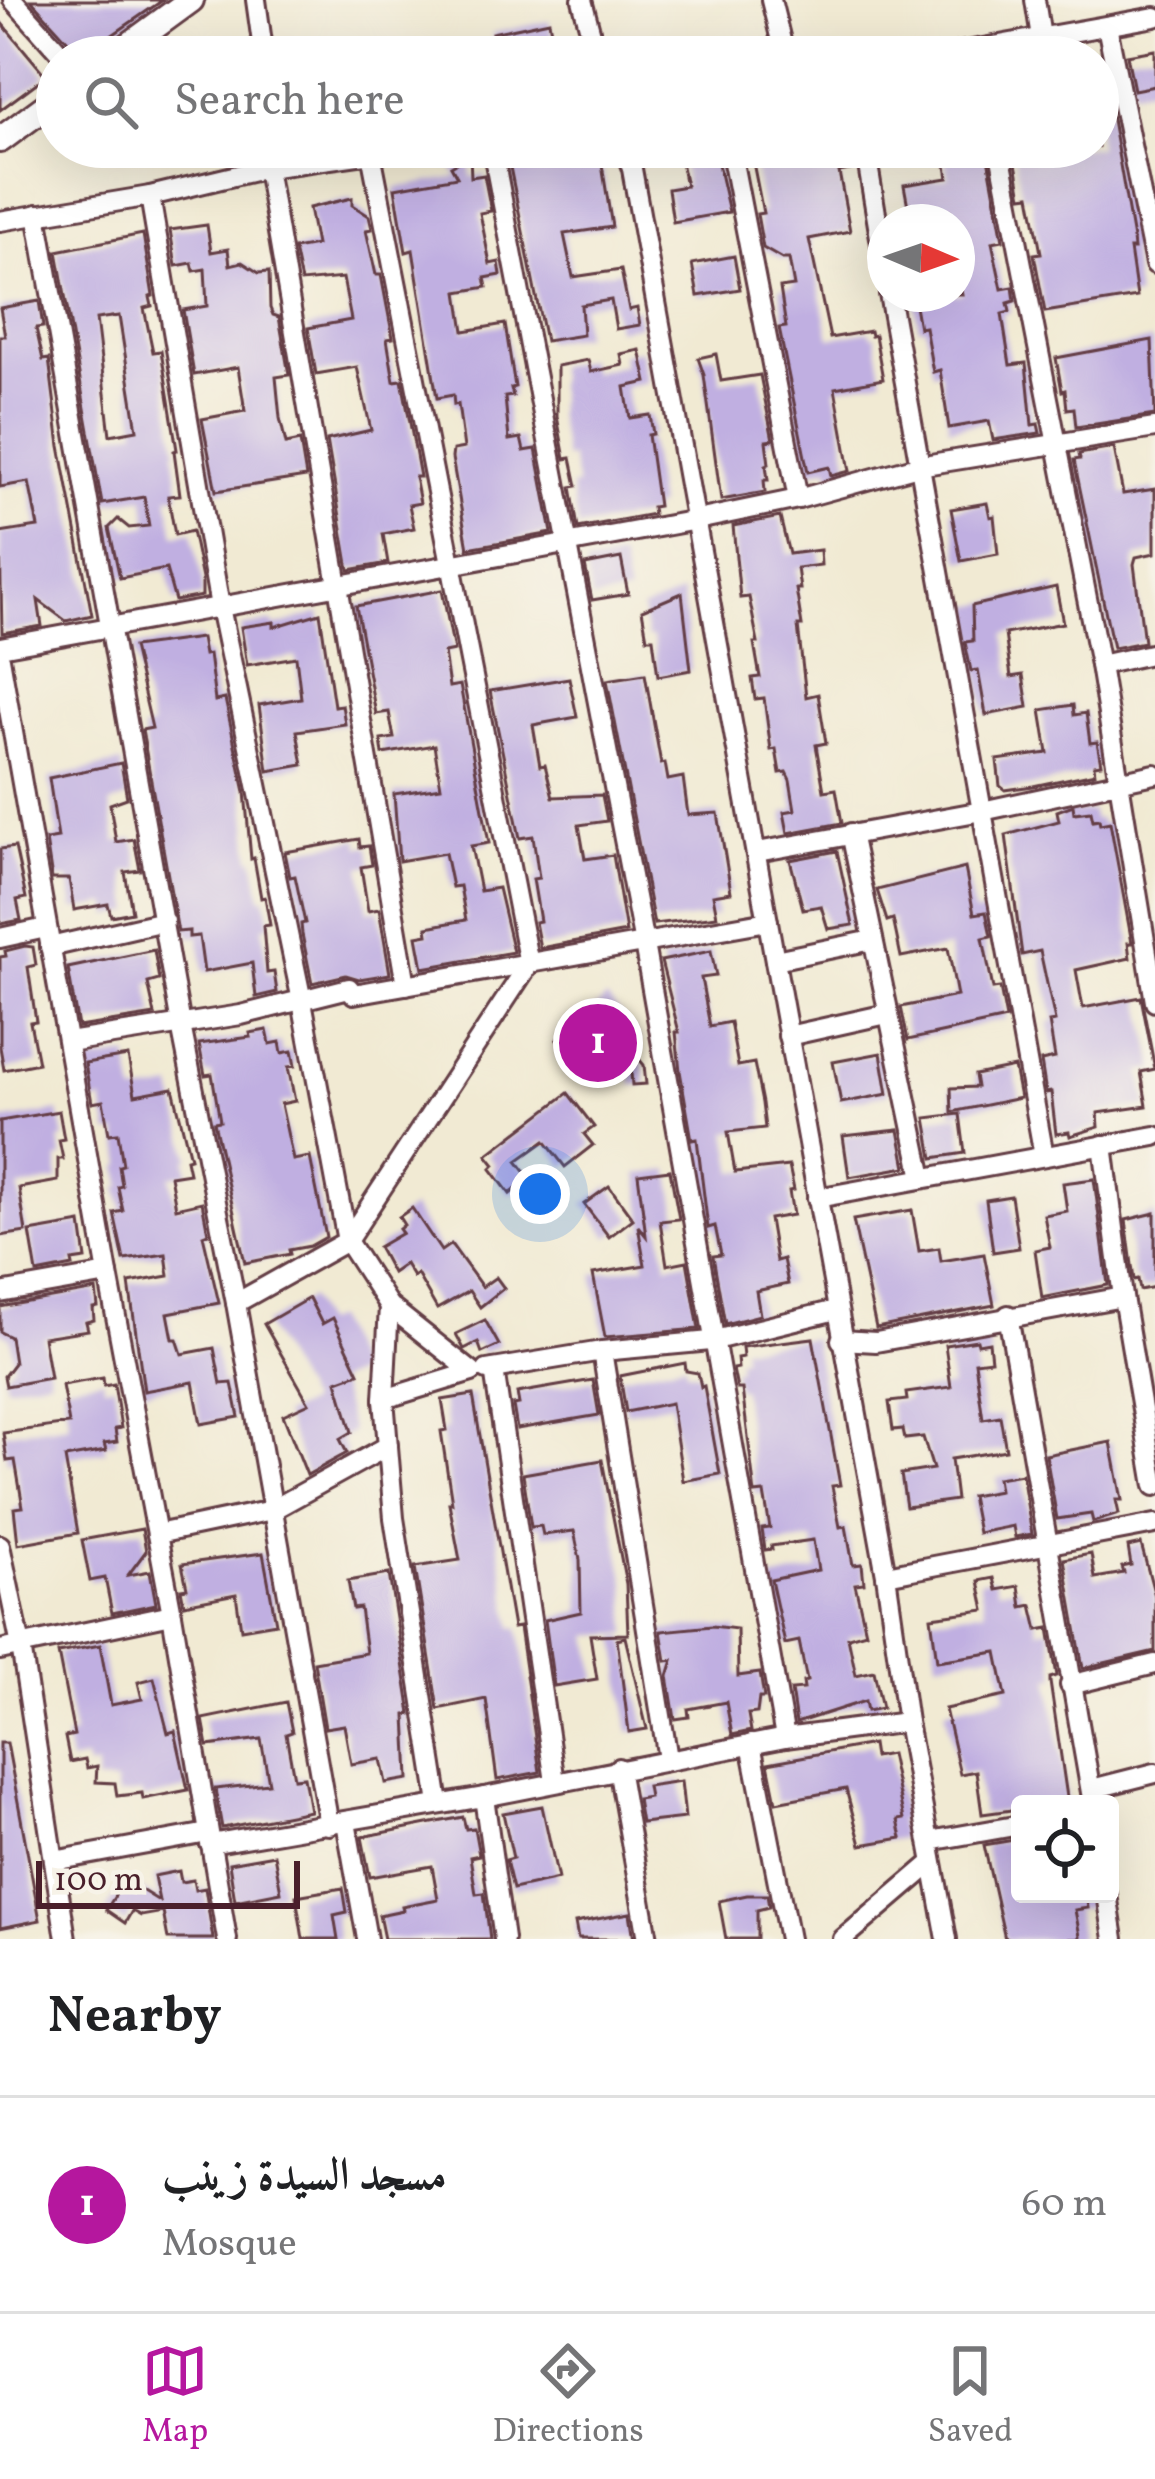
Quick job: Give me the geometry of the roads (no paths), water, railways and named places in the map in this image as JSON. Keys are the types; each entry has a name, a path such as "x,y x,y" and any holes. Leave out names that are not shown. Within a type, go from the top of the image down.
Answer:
{"street":[{"path":"13,0 45,36"},
{"path":"256,0 261,36"},
{"path":"582,0 591,36"},
{"path":"771,0 780,36"},
{"path":"1035,0 1041,36"},
{"path":"140,36 187,1"},
{"path":"1047,36 1155,16"},
{"path":"1107,26 1109,36"},
{"path":"1119,86 1155,264"},
{"path":"0,140 36,113"},
{"path":"0,221 149,196 247,168"},
{"path":"276,168 406,985"},
{"path":"236,1303 347,1241 529,964 374,168"},
{"path":"497,168 644,944 785,1738"},
{"path":"632,168 886,1575 946,1939"},
{"path":"734,168 798,499"},
{"path":"868,168 874,204"},
{"path":"1003,168 1100,665 1155,1002"},
{"path":"149,196 220,607 347,1241 389,1306 472,1372"},
{"path":"37,214 272,1510 367,1939"},
{"path":"892,312 1044,1156"},
{"path":"0,647 698,520 918,466 1155,428"},
{"path":"1100,665 1155,653"},
{"path":"0,658 227,1939"},
{"path":"757,852 1155,774"},
{"path":"851,833 923,1178"},
{"path":"0,938 48,938 164,921"},
{"path":"68,1042 181,1025 350,988 354,994 769,921"},
{"path":"775,960 873,940"},
{"path":"788,1036 887,1014"},
{"path":"817,1198 1155,1136"},
{"path":"1103,1145 1123,1297 1151,1427 1155,1486"},
{"path":"0,1293 108,1274"},
{"path":"841,1340 876,1342 1123,1297"},
{"path":"389,1306 384,1399 394,1518 439,1804"},
{"path":"384,1399 472,1372 602,1351 711,1341 836,1310"},
{"path":"1007,1316 1093,1795"},
{"path":"602,1351 668,1760"},
{"path":"494,1369 555,1782"},
{"path":"157,1534 272,1510 388,1446"},
{"path":"886,1575 1155,1524"},
{"path":"0,1545 21,1646 66,1939"},
{"path":"0,1650 172,1614"},
{"path":"1070,1685 1155,1664"},
{"path":"54,1861 338,1823 751,1744 907,1722"},
{"path":"751,1744 789,1939"},
{"path":"618,1768 648,1939"},
{"path":"1096,1795 1155,1773"},
{"path":"484,1798 504,1939"},
{"path":"930,1841 1011,1827"},
{"path":"843,1939 932,1863"},
{"path":"1108,1903 1114,1939"}],"place":[{"name":"مسجد السيدة زينب","path":"598,1043"}]}
